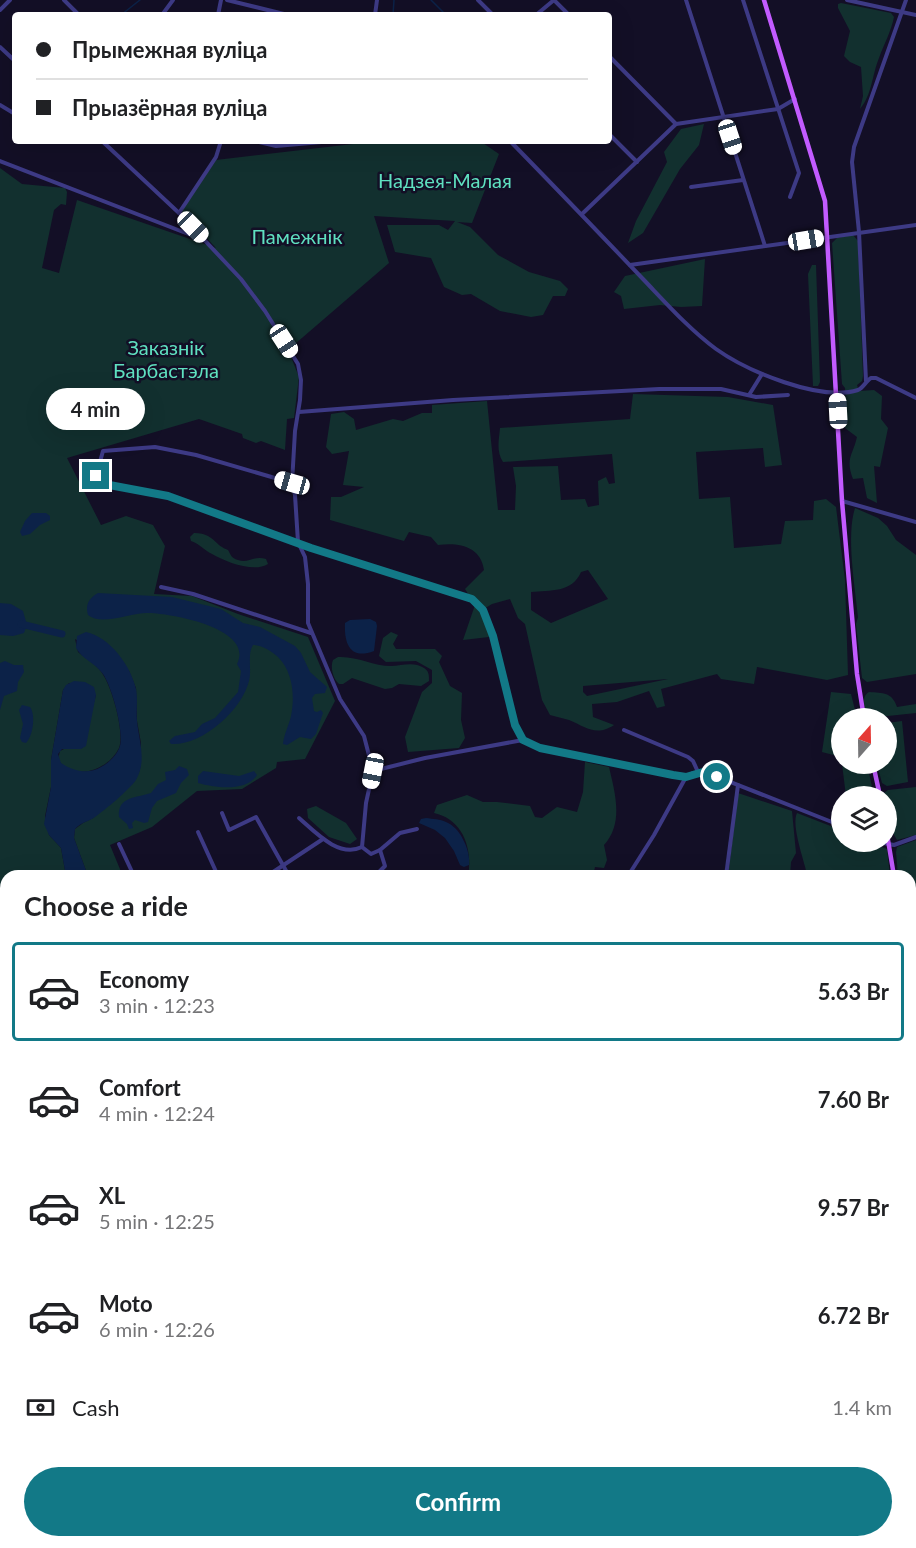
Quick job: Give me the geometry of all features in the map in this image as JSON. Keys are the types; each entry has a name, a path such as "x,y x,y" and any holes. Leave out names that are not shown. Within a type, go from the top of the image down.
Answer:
{"main road":[{"path":"764,0 823,191 843,501 857,674 862,708"},
{"path":"891,852 893,870"}],"street":[{"path":"0,10 10,0"},
{"path":"64,0 76,12"},
{"path":"227,0 276,12"},
{"path":"478,0 490,12"},
{"path":"540,12 554,0 566,12"},
{"path":"686,0 765,246"},
{"path":"743,0 799,173 790,197"},
{"path":"847,0 916,15"},
{"path":"873,6 875,0"},
{"path":"866,381 859,232 852,162 854,147 906,0"},
{"path":"0,47 12,58"},
{"path":"612,59 676,124"},
{"path":"582,214 676,124 778,109 795,99"},
{"path":"612,137 637,162"},
{"path":"105,144 178,213 241,279 294,356 301,380 292,483 298,542 305,558 308,584 308,623 340,699 364,736 373,771 366,803 362,847"},
{"path":"178,213 211,165 220,144"},
{"path":"268,144 276,146 294,144"},
{"path":"513,144 713,347 734,361 762,374 810,389 857,390 866,381 876,378 916,398"},
{"path":"0,161 207,242"},
{"path":"690,187 743,180"},
{"path":"630,265 916,225"},
{"path":"749,395 762,374"},
{"path":"298,412 453,400 659,389 721,389 749,395 788,395"},
{"path":"292,483 196,455 155,447 103,451 96,476 104,484 168,496 311,548 472,599 483,610 493,636 515,725 523,740"},
{"path":"843,501 916,522"},
{"path":"161,587 193,594 312,633"},
{"path":"624,730 688,758 698,772"},
{"path":"373,771 425,758 523,740 540,748 686,777 705,772 831,822"},
{"path":"632,870 686,777"},
{"path":"727,870 738,785"},
{"path":"222,813 230,830 256,817 286,870"},
{"path":"299,819 323,839 338,847 354,851 362,847"},
{"path":"362,847 371,854 380,850 400,833 417,829"},
{"path":"198,832 215,870"},
{"path":"897,843 916,837"},
{"path":"277,870 323,839"},
{"path":"119,844 131,870"},
{"path":"380,850 385,866 381,870"}],"green space":[{"path":"838,4 891,13 894,17 869,91 860,109 863,96 861,67 844,56 850,31 838,8"},
{"path":"704,124 699,145 680,169 643,233 628,243 636,221 667,162 664,152 681,129"},
{"path":"353,144 484,144 499,154 472,223 457,222 470,227 498,255 529,272 560,281 568,289 565,296 553,296 543,315 531,317 500,311 471,294 462,295 444,287 431,258 395,252 387,225 439,225 448,230 455,221 374,216 389,263 288,350 279,355 289,352 299,377 294,418 287,419 285,450 261,441 256,443 243,438 242,434 199,419 67,458 101,525 126,516 153,525 165,546 154,594 192,596 308,637 335,701 305,759 277,762 276,768 242,789 197,791 152,827 110,845 120,870 86,870 74,838 75,829 93,818 133,783 140,770 141,743 137,721 136,688 129,671 75,639 78,652 97,667 110,689 120,732 119,748 107,762 90,771 72,771 58,759 60,751 66,748 81,749 96,695 69,683 63,690 51,760 51,787 45,816 49,835 61,848 65,870 0,870 0,168 22,184 65,188 66,205 61,204 54,210 42,268 59,273 77,200 216,248 181,211 216,160"},
{"path":"853,235 858,241 863,376 862,381 857,385 859,391 874,390 882,396 881,419 888,428 880,467 874,466 877,503 867,498 863,478 853,479 850,457 857,437 845,428 843,412 846,408 845,388 842,384 832,243 837,238"},
{"path":"705,259 702,306 660,305 624,309 621,296 614,292 625,276"},
{"path":"812,265 816,265 820,382 818,386 813,386 808,274"},
{"path":"633,394 728,397 773,405 782,465 765,467 763,448 696,452 699,499 730,497 734,548 781,544 785,521 813,520 814,501 826,499 836,507 845,580 848,675 827,680 757,667 754,684 721,679 717,674 661,689 665,706 657,708 649,691 617,702 592,704 593,717 614,725 608,729 591,730 569,720 550,715 542,700 525,624 518,618 510,599 492,604 482,610 489,637 463,640 475,605 465,589 484,570 482,562 473,551 461,545 438,545 431,537 409,532 404,541 330,520 331,497 341,497 364,487 343,485 349,451 332,454 326,447 331,414 344,412 354,419 356,430 393,419 403,421 422,413 432,413 432,405 487,401 498,510 515,510 516,486 513,467 558,466 561,500 585,499 588,507 599,505 598,481 606,477 609,484 615,483 612,454 503,462 499,450 500,428 630,419","holes":["588,570 608,599 551,623 531,610 531,592 566,587 572,584 581,572","668,679 587,696 583,692 583,686"]},
{"path":"855,508 878,518 887,526 896,540 916,555 916,674 867,682 862,678 851,547 852,519"},
{"path":"194,533 211,538 236,559 245,561 262,558 266,559 268,564 248,567 225,560 191,541 190,537"},
{"path":"391,632 398,635 393,644 396,649 435,649 442,656 439,662 450,686 462,693 461,720 465,738 459,748 408,752 405,737 422,692 432,683 432,670 416,661 386,662 379,656 383,638"},
{"path":"338,657 384,666 416,665 427,670 429,681 421,686 399,684 385,689 352,678 339,684 332,666 333,660"},
{"path":"831,692 851,694 854,708 831,708 831,754 822,752"},
{"path":"869,692 883,693 892,698 897,707 916,704 916,713 897,715 897,708 865,708 866,694"},
{"path":"902,721 908,782 887,786 882,783 880,774 897,774 897,722"},
{"path":"585,762 609,767 614,787 616,818 610,836 604,845 607,860 604,868 595,867 594,870 469,870 467,846 459,828 444,816 434,813 437,805 467,795 483,802 530,806 535,817 542,818 557,807 577,812 583,792"},
{"path":"843,774 869,774 872,786 845,786"},
{"path":"916,787 916,835 897,840 897,789"},
{"path":"738,793 792,811 796,853 791,862 790,870 729,870"},
{"path":"316,806 346,823 357,839 350,844 329,837 308,818 307,809"},
{"path":"797,813 831,826 831,852 887,852 889,870 806,870 796,826"},
{"path":"916,840 916,870 898,870 897,847"}],"water":[{"path":"32,513 46,513 50,516 50,520 30,534 22,536 20,532"},
{"path":"98,593 172,597 221,609 243,623 260,627 295,646 310,672 327,687 325,693 315,694 312,698 314,711 321,710 323,713 316,734 311,739 300,737 287,745 283,744 292,708 293,692 290,677 278,657 260,646 253,645 250,653 249,681 245,692 229,714 207,733 183,743 171,744 169,741 175,736 195,732 202,724 215,718 238,692 241,671 237,664 239,651 234,641 222,632 207,625 173,616 147,613 108,619 94,618 88,615 87,605"},
{"path":"0,603 11,604 23,611 27,625 24,633 13,636 0,635"},
{"path":"370,619 376,622 377,626 374,651 354,652 347,643 345,623 350,620"},
{"path":"86,632 103,640 118,654 129,671 137,693 137,721 142,758 136,780 128,789 100,814 75,829 74,838 86,870 65,870 61,848 49,835 44,824 51,787 51,760 63,690 66,685 74,681 85,682 94,687 96,695 86,746 81,749 62,749 58,754 61,763 81,771 96,769 115,756 121,739 110,689 100,670 76,648 77,636"},
{"path":"5,661 14,665 23,665 24,672 18,682 17,691 4,696 0,710 0,663"},
{"path":"22,705 30,707 33,715 32,731 26,743 20,738 23,724 19,710"},
{"path":"179,766 187,769 189,775 181,783 176,793 157,801 152,808 148,822 135,820 132,823 133,828 129,829 119,817 121,805 129,799 151,793 158,784 166,780 165,772 175,770"},
{"path":"203,771 239,776 254,771 257,775 246,784 222,787 198,783 198,776"},
{"path":"421,819 444,821 456,829 466,847 469,865 464,867 460,865 445,838 435,830 419,823"}],"waterway":[{"path":"125,12 140,0"},
{"path":"393,12 394,0"},
{"path":"431,0 443,12"},
{"path":"21,624 62,634"}],"route":[{"path":"96,476 104,484 168,496 311,548 472,599 483,610 493,636 515,725 523,740 540,748 660,773 686,777 693,773 703,772 717,777"}],"park label":[{"name":"Надзея-Малая","path":"445,181"},
{"name":"Памежнік","path":"297,237"},
{"name":"Заказнік Барбастэла","path":"166,360"}]}
